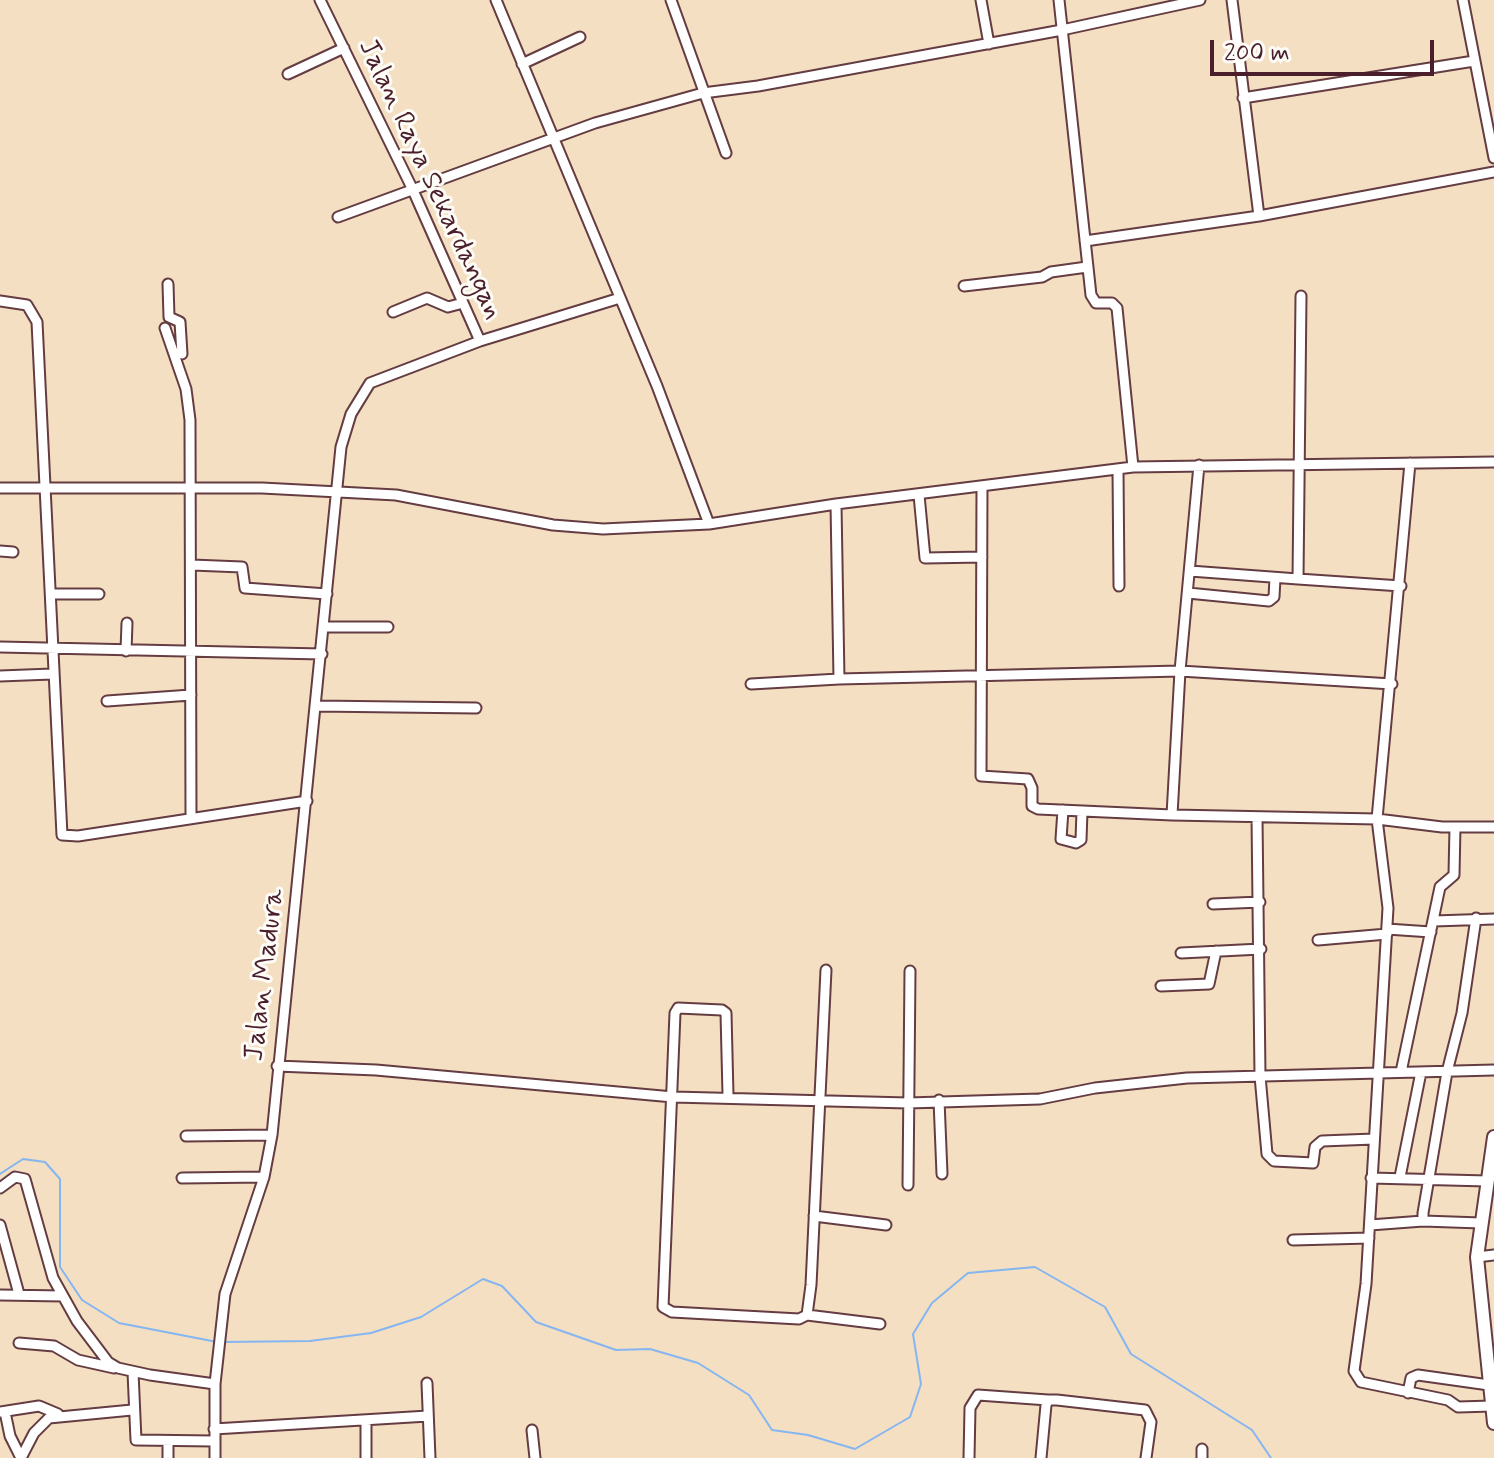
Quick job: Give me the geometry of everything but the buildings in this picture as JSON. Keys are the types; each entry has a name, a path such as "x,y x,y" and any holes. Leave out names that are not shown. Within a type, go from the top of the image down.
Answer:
{"main road":[{"path":"1494,1137 1477,1257 1489,1347 1489,1385 1494,1423"}],"street":[{"name":"Jalan Raya Sekardangan","path":"320,0 412,188 480,341 370,383 351,414 341,447 336,491"},
{"path":"496,0 620,298 709,524"},
{"path":"671,0 726,153"},
{"path":"981,0 989,44"},
{"path":"1059,0 1092,299 1098,303 1112,303 1117,308 1133,467"},
{"path":"338,217 553,138 703,93 989,44 1200,0"},
{"path":"1232,0 1259,216"},
{"path":"1463,0 1494,158"},
{"path":"522,64 580,37"},
{"path":"288,74 344,48"},
{"path":"1243,98 1474,61"},
{"path":"1482,98 1494,96"},
{"path":"1085,241 1259,216 1494,172"},
{"path":"964,286 1042,277 1051,272 1087,267"},
{"path":"168,284 169,317 180,322 182,354"},
{"path":"1298,579 1301,296"},
{"path":"393,312 427,298 448,307 463,303"},
{"path":"480,341 620,298"},
{"path":"0,301 27,305 37,322 62,835 78,836 307,801"},
{"path":"165,328 186,389 193,490 191,818"},
{"path":"0,488 336,491 396,495 553,525 603,529 709,524 836,504 1133,467 1301,462 1494,462"},
{"path":"1410,463 1392,684 1377,819 1386,879 1387,931 1370,1225 1354,1371 1361,1382 1448,1400 1458,1407 1492,1406"},
{"path":"1172,815 1180,671 1199,465"},
{"path":"1118,469 1119,586"},
{"path":"982,486 981,776 1028,779 1034,808 1172,815 1377,819 1455,827 1494,827"},
{"name":"Jalan Madura","path":"215,1458 216,1356 225,1294 264,1177 272,1135 336,491"},
{"path":"919,495 924,557 982,557"},
{"path":"836,504 839,679"},
{"path":"0,551 13,552"},
{"path":"192,565 242,567 245,588 327,594"},
{"path":"1190,571 1401,586"},
{"path":"1188,593 1269,601 1274,597 1275,578"},
{"path":"52,594 99,594"},
{"path":"126,651 127,623"},
{"path":"324,627 388,627"},
{"path":"0,647 192,654 322,654"},
{"path":"751,684 1180,671 1392,684"},
{"path":"0,676 52,674"},
{"path":"107,701 191,695"},
{"path":"317,706 476,708"},
{"path":"1063,810 1061,839 1076,843 1081,840 1082,811"},
{"path":"1257,817 1262,1131 1271,1159 1313,1163 1315,1147 1322,1141 1374,1139"},
{"path":"1401,1072 1441,886 1454,875 1455,827"},
{"path":"1213,904 1260,902"},
{"path":"1423,1221 1427,1177 1462,1013 1476,918"},
{"path":"1434,921 1494,919"},
{"path":"1318,940 1387,931 1431,932"},
{"path":"1181,953 1261,949"},
{"path":"1161,986 1209,984 1216,951"},
{"path":"807,1315 826,970"},
{"path":"908,1185 910,971"},
{"path":"728,1095 726,1013 722,1010 680,1008 675,1013 663,1307 672,1312 788,1320 807,1315 880,1324"},
{"path":"277,1066 376,1070 673,1097 728,1095 908,1103 1040,1099 1095,1088 1260,1076 1494,1070"},
{"path":"1400,1177 1421,1072"},
{"path":"939,1100 942,1174"},
{"path":"186,1136 272,1135"},
{"path":"0,1188 15,1177 25,1179 44,1253 63,1296 99,1352 118,1368"},
{"path":"182,1178 264,1177"},
{"path":"1371,1178 1427,1177 1487,1181"},
{"path":"814,1216 886,1225"},
{"path":"1370,1225 1423,1221 1481,1223"},
{"path":"0,1225 19,1294"},
{"path":"1293,1240 1369,1238"},
{"path":"1477,1257 1494,1255"},
{"path":"0,1295 63,1296"},
{"path":"19,1343 54,1346 78,1360 133,1372 215,1384"},
{"path":"133,1372 132,1410 136,1440 214,1441"},
{"path":"1408,1393 1411,1378 1418,1375 1489,1385"},
{"path":"427,1383 430,1458"},
{"path":"969,1458 970,1408 978,1395 1145,1410 1151,1422 1146,1458"},
{"path":"1041,1458 1048,1400"},
{"path":"21,1458 3,1412 39,1406 58,1414 132,1410"},
{"path":"21,1458 42,1424 58,1414"},
{"path":"214,1429 428,1416"},
{"path":"366,1420 366,1458"},
{"path":"532,1430 535,1458"},
{"path":"168,1441 168,1458"}],"waterway":[{"path":"0,1174 23,1159 45,1162 60,1179 60,1267 82,1300 119,1323 217,1342"},
{"path":"223,1342 310,1341 371,1333 421,1317 483,1279 502,1286 536,1322 616,1350 650,1349 698,1363 749,1395 772,1430 808,1435 855,1449 910,1417 921,1384 913,1334 932,1303 968,1273 1035,1267 1105,1307 1131,1354 1252,1430 1271,1458"}]}
